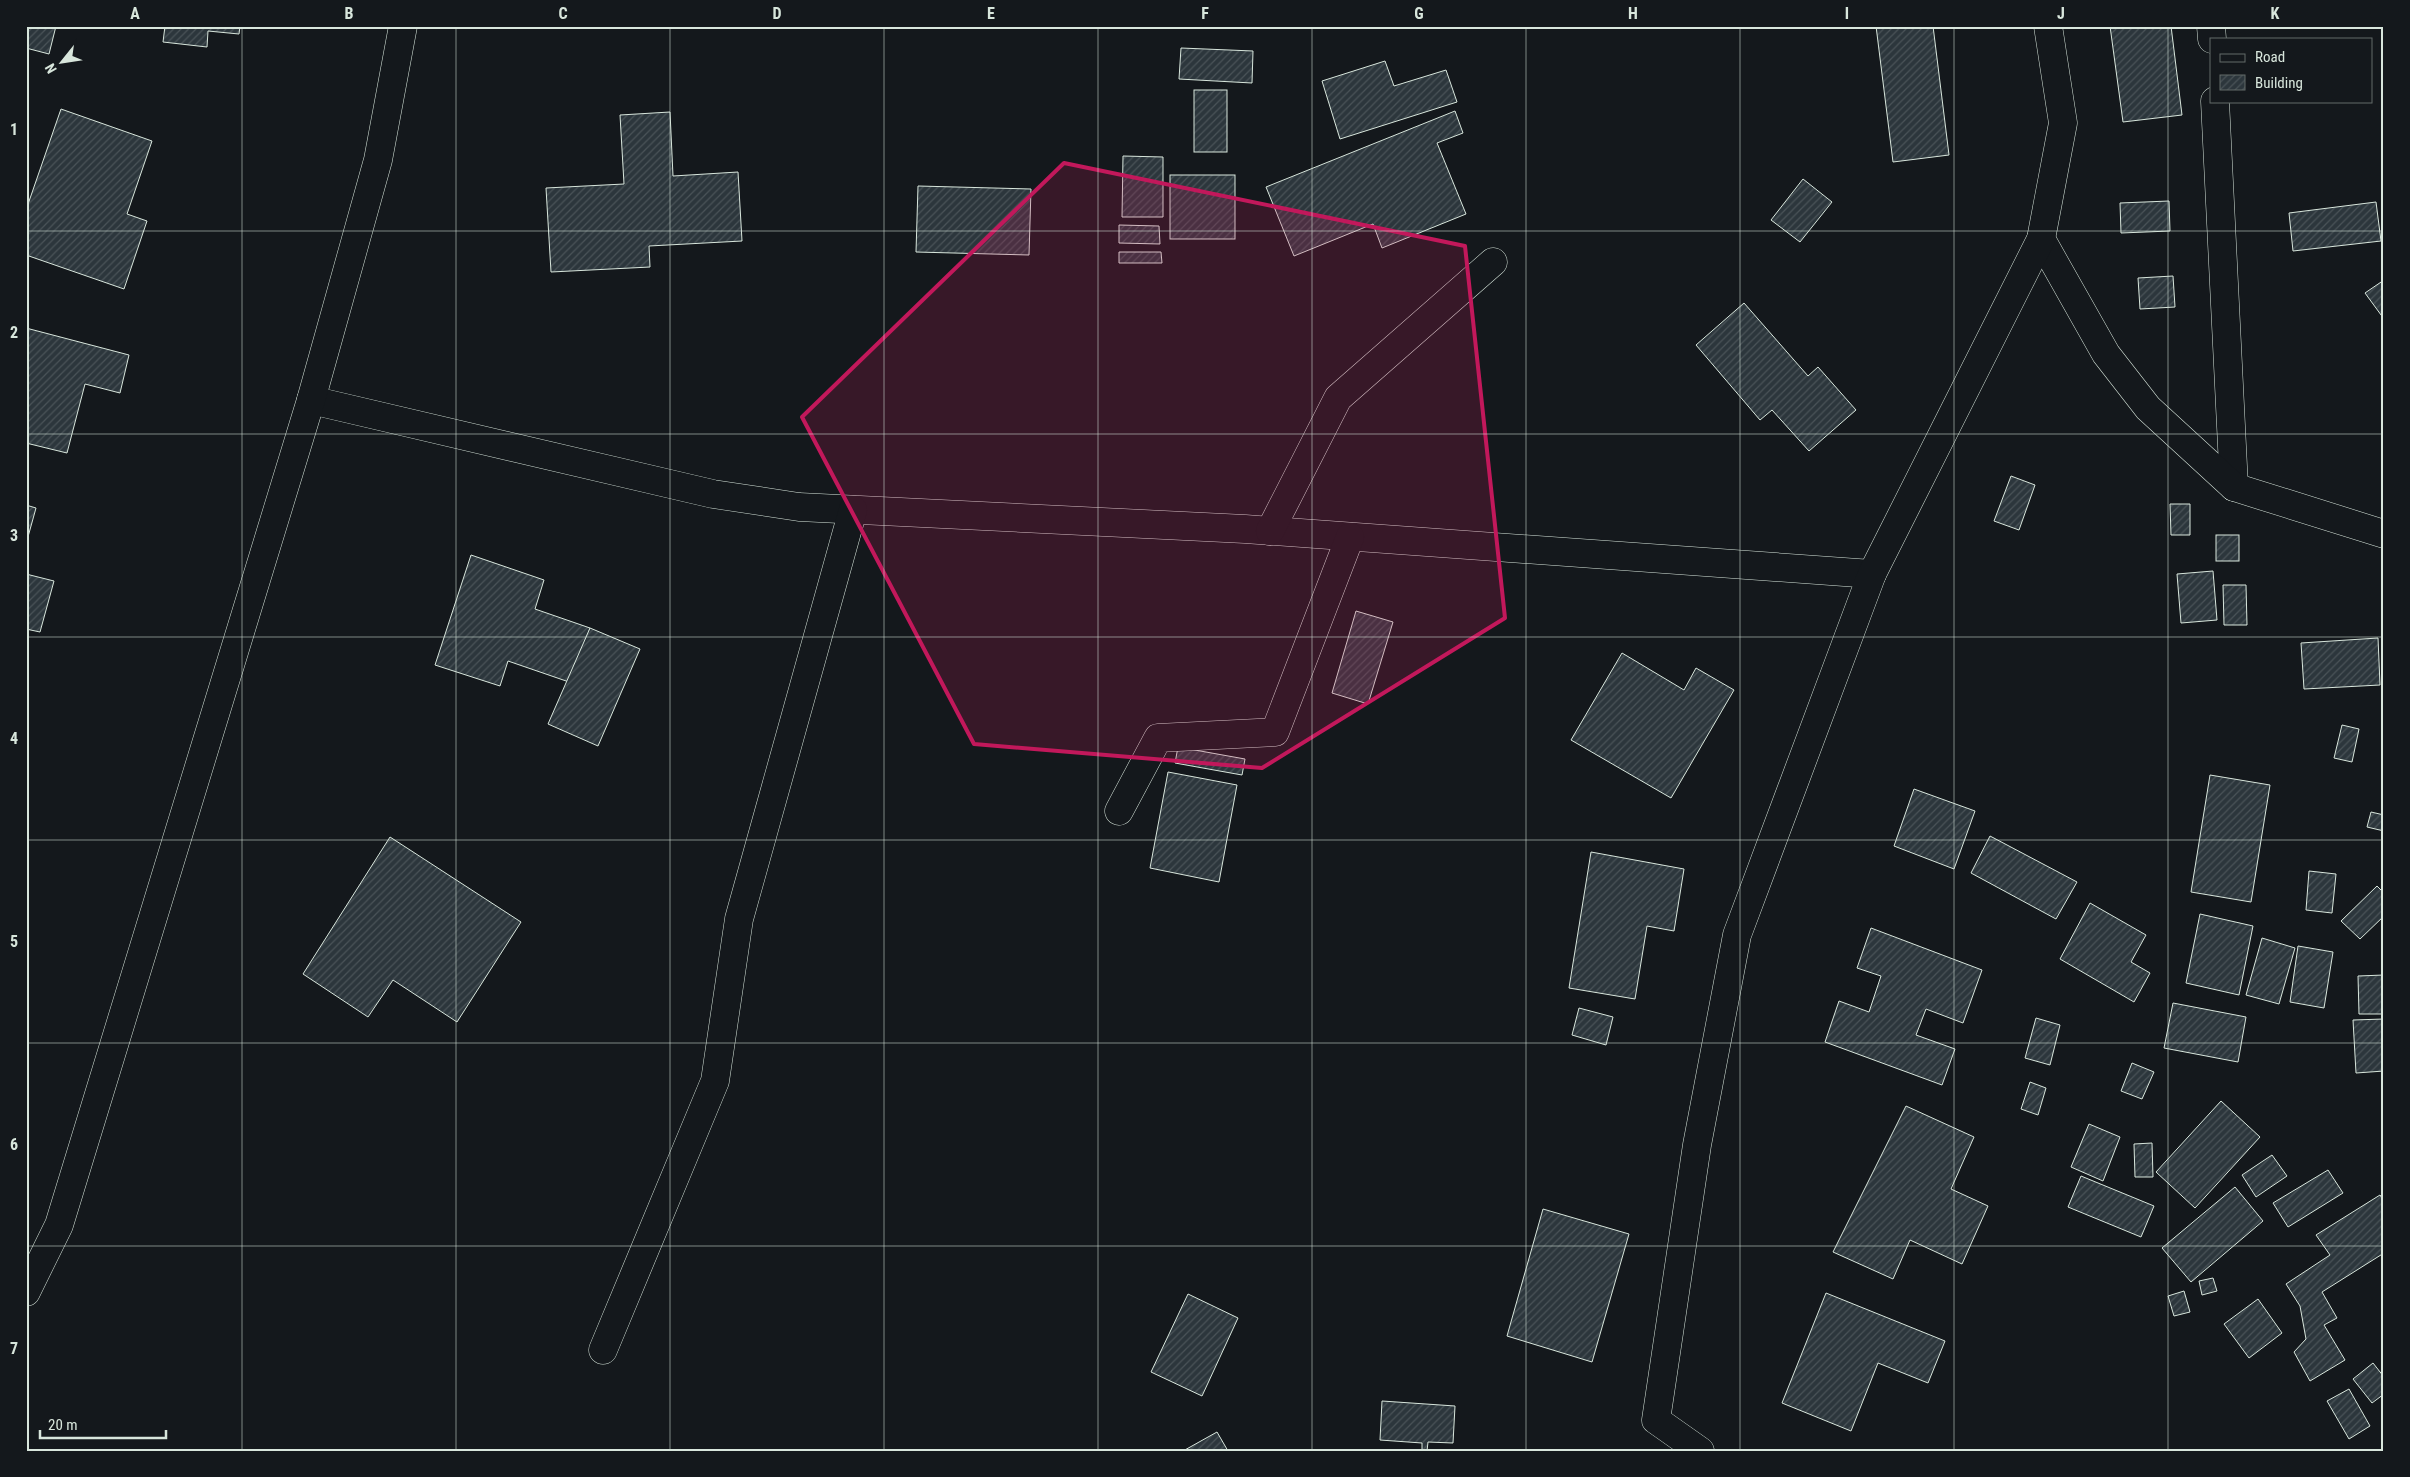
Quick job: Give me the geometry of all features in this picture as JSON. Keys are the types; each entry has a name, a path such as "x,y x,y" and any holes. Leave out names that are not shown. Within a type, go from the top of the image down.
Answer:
{"street":[{"path":"26,1292 59,1225 311,400 378,160 403,26"},
{"path":"1700,1451 1656,1420 1697,1145 1736,935 1872,574 2041,239 2062,123 2048,26"},
{"path":"2215,102 2234,487"},
{"path":"2041,239 2106,354 2148,408 2234,487 2384,534"},
{"path":"1270,531 1338,398 1493,262"},
{"path":"311,400 713,494 799,507 1270,531 1872,574"},
{"path":"603,1350 715,1081 739,919 853,510"},
{"path":"1119,812 1158,738 1276,732 1350,537"}],"highlighted area":[{"path":"1064,163 1465,246 1505,618 1262,768 974,744 802,417"}],"building":[{"path":"26,26 56,26 49,54 26,48"},
{"path":"165,26 240,26 239,34 208,31 207,47 163,42"},
{"path":"1876,26 1933,26 1949,155 1893,162"},
{"path":"2110,26 2171,26 2182,115 2123,122"},
{"path":"1181,48 1253,51 1252,83 1179,79"},
{"path":"1385,61 1394,86 1446,70 1457,102 1340,139 1322,81"},
{"path":"1194,90 1227,90 1227,152 1194,152"},
{"path":"61,109 152,141 127,214 147,221 124,289 26,255 26,210"},
{"path":"1455,111 1463,133 1437,143 1466,214 1382,248 1373,224 1294,256 1266,187"},
{"path":"670,112 673,176 738,172 742,241 649,246 650,267 551,272 546,188 624,184 620,115"},
{"path":"1123,156 1163,157 1163,217 1122,217"},
{"path":"1170,175 1235,175 1235,239 1170,239"},
{"path":"1803,179 1832,202 1800,242 1771,220"},
{"path":"918,186 1031,189 1029,255 916,252"},
{"path":"2169,201 2170,231 2121,233 2120,203"},
{"path":"2376,202 2381,241 2293,251 2289,213"},
{"path":"1119,225 1159,226 1160,244 1119,243"},
{"path":"1119,252 1161,252 1162,263 1119,263"},
{"path":"2173,276 2175,307 2140,309 2138,278"},
{"path":"2384,280 2384,319 2365,293"},
{"path":"1744,303 1808,376 1818,367 1856,410 1809,451 1772,410 1760,420 1696,345"},
{"path":"26,328 129,355 120,393 85,384 67,453 26,443"},
{"path":"2011,476 2035,485 2019,530 1994,521"},
{"path":"2170,504 2190,504 2190,535 2171,535"},
{"path":"26,505 36,508 26,544"},
{"path":"2216,535 2239,535 2239,561 2216,561"},
{"path":"471,555 544,580 535,609 590,628 572,683 508,661 500,686 435,665"},
{"path":"2213,571 2217,620 2181,623 2177,574"},
{"path":"26,574 54,581 40,632 26,629"},
{"path":"2223,585 2246,585 2247,625 2224,625"},
{"path":"1356,611 1393,622 1368,704 1332,693"},
{"path":"590,628 640,649 598,746 548,724"},
{"path":"2378,638 2380,685 2304,689 2301,643"},
{"path":"1622,653 1684,690 1696,668 1734,690 1671,798 1571,740"},
{"path":"2342,725 2359,729 2352,762 2334,758"},
{"path":"1178,747 1245,759 1242,775 1175,763"},
{"path":"1168,772 1237,785 1219,882 1150,868"},
{"path":"2210,775 2270,785 2251,902 2191,892"},
{"path":"1914,789 1975,811 1954,869 1894,846"},
{"path":"2371,812 2384,815 2384,831 2367,827"},
{"path":"1990,836 2077,882 2056,919 1971,873"},
{"path":"390,837 521,922 457,1022 393,980 368,1017 303,974"},
{"path":"1591,852 1684,869 1674,931 1647,926 1635,999 1569,988"},
{"path":"2309,871 2336,874 2332,913 2306,910"},
{"path":"2377,886 2384,893 2384,916 2360,939 2341,921"},
{"path":"2090,903 2146,935 2131,962 2150,973 2134,1002 2060,959"},
{"path":"2200,914 2253,926 2239,995 2186,983"},
{"path":"1871,928 1982,970 1963,1023 1926,1009 1916,1035 1955,1049 1942,1085 1825,1042 1839,1001 1869,1012 1881,976 1857,968"},
{"path":"2262,938 2295,948 2279,1004 2246,995"},
{"path":"2298,946 2333,952 2324,1008 2290,1002"},
{"path":"2384,975 2384,1014 2359,1014 2358,976"},
{"path":"2173,1003 2246,1017 2238,1062 2164,1048"},
{"path":"1579,1008 1613,1017 1606,1045 1572,1035"},
{"path":"2036,1018 2060,1025 2050,1065 2025,1058"},
{"path":"2384,1019 2384,1071 2356,1073 2353,1020"},
{"path":"2132,1063 2154,1072 2142,1099 2121,1091"},
{"path":"2030,1082 2046,1088 2038,1115 2021,1109"},
{"path":"2221,1101 2260,1137 2195,1208 2156,1172"},
{"path":"1906,1106 1974,1137 1951,1189 1988,1206 1962,1264 1910,1240 1893,1279 1833,1252"},
{"path":"2089,1124 2120,1137 2103,1181 2071,1167"},
{"path":"2152,1143 2153,1177 2135,1177 2134,1144"},
{"path":"2272,1155 2287,1176 2256,1197 2242,1175"},
{"path":"2328,1170 2343,1193 2288,1227 2273,1203"},
{"path":"2081,1176 2154,1206 2141,1237 2068,1207"},
{"path":"2235,1187 2263,1221 2191,1282 2162,1248"},
{"path":"2380,1195 2384,1201 2384,1253 2322,1292 2337,1318 2324,1325 2345,1360 2310,1381 2294,1352 2306,1339 2300,1306 2286,1284 2330,1255 2316,1235"},
{"path":"1543,1209 1629,1234 1592,1362 1507,1336"},
{"path":"2213,1278 2217,1291 2202,1295 2199,1281"},
{"path":"2184,1291 2190,1312 2174,1316 2168,1296"},
{"path":"1826,1293 1945,1341 1928,1383 1878,1363 1851,1431 1782,1403"},
{"path":"1188,1294 1238,1318 1202,1396 1151,1372"},
{"path":"2258,1299 2282,1333 2249,1358 2224,1324"},
{"path":"2373,1363 2384,1377 2384,1394 2372,1403 2353,1379"},
{"path":"2349,1389 2370,1426 2349,1439 2327,1401"},
{"path":"1382,1401 1455,1406 1453,1443 1428,1442 1427,1451 1422,1451 1422,1443 1380,1440"},
{"path":"1217,1432 1228,1451 1183,1451"}]}
